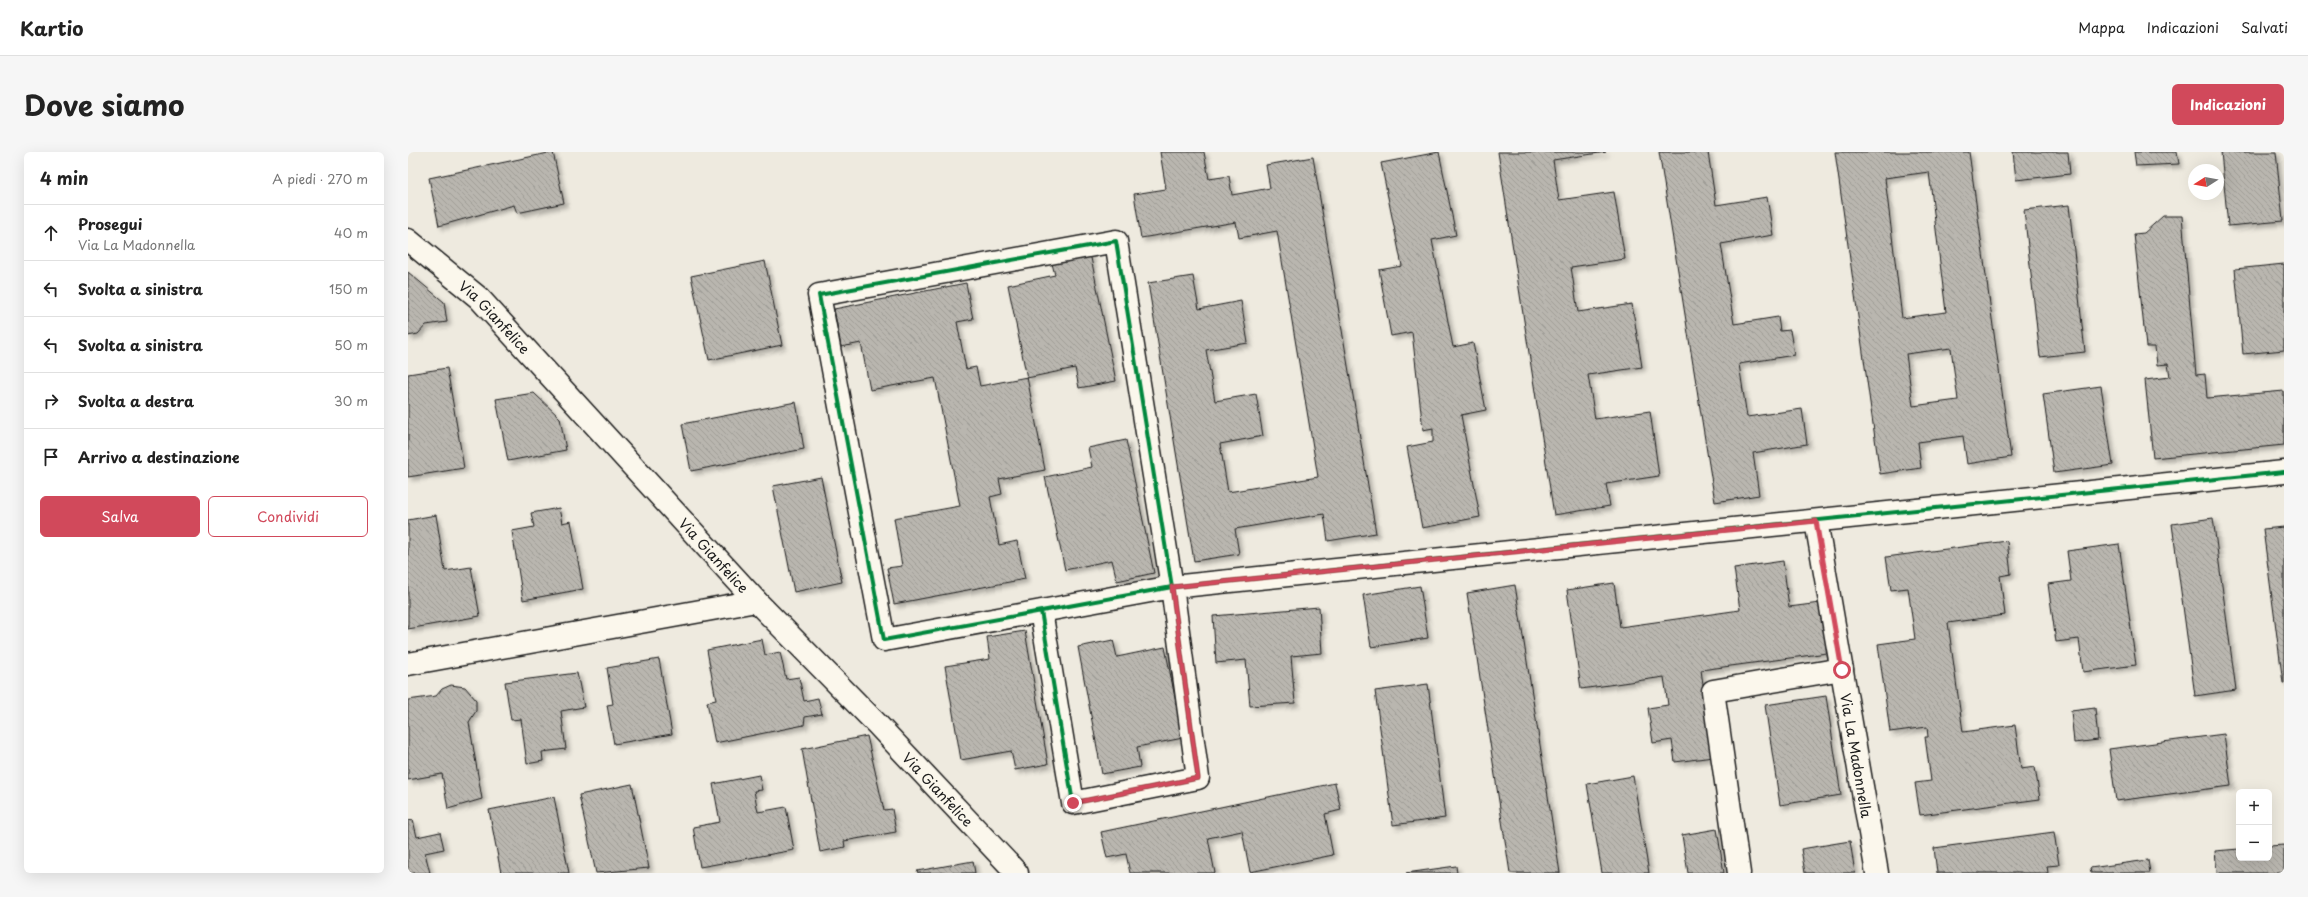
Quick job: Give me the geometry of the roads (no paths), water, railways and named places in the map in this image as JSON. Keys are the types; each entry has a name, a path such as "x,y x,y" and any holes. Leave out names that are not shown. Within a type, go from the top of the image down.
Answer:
{"street":[{"name":"Via Gianfelice","path":"408,240 479,298 756,601 876,723 1017,873"},
{"path":"1041,611 1073,803 1198,778 1172,587 1116,242 819,296 884,640 1041,611 1172,587 2284,472"},
{"name":"Via La Madonnella","path":"1816,521 1877,873"},
{"path":"408,664 756,601"},
{"path":"1739,873 1713,691 1842,670"}]}
